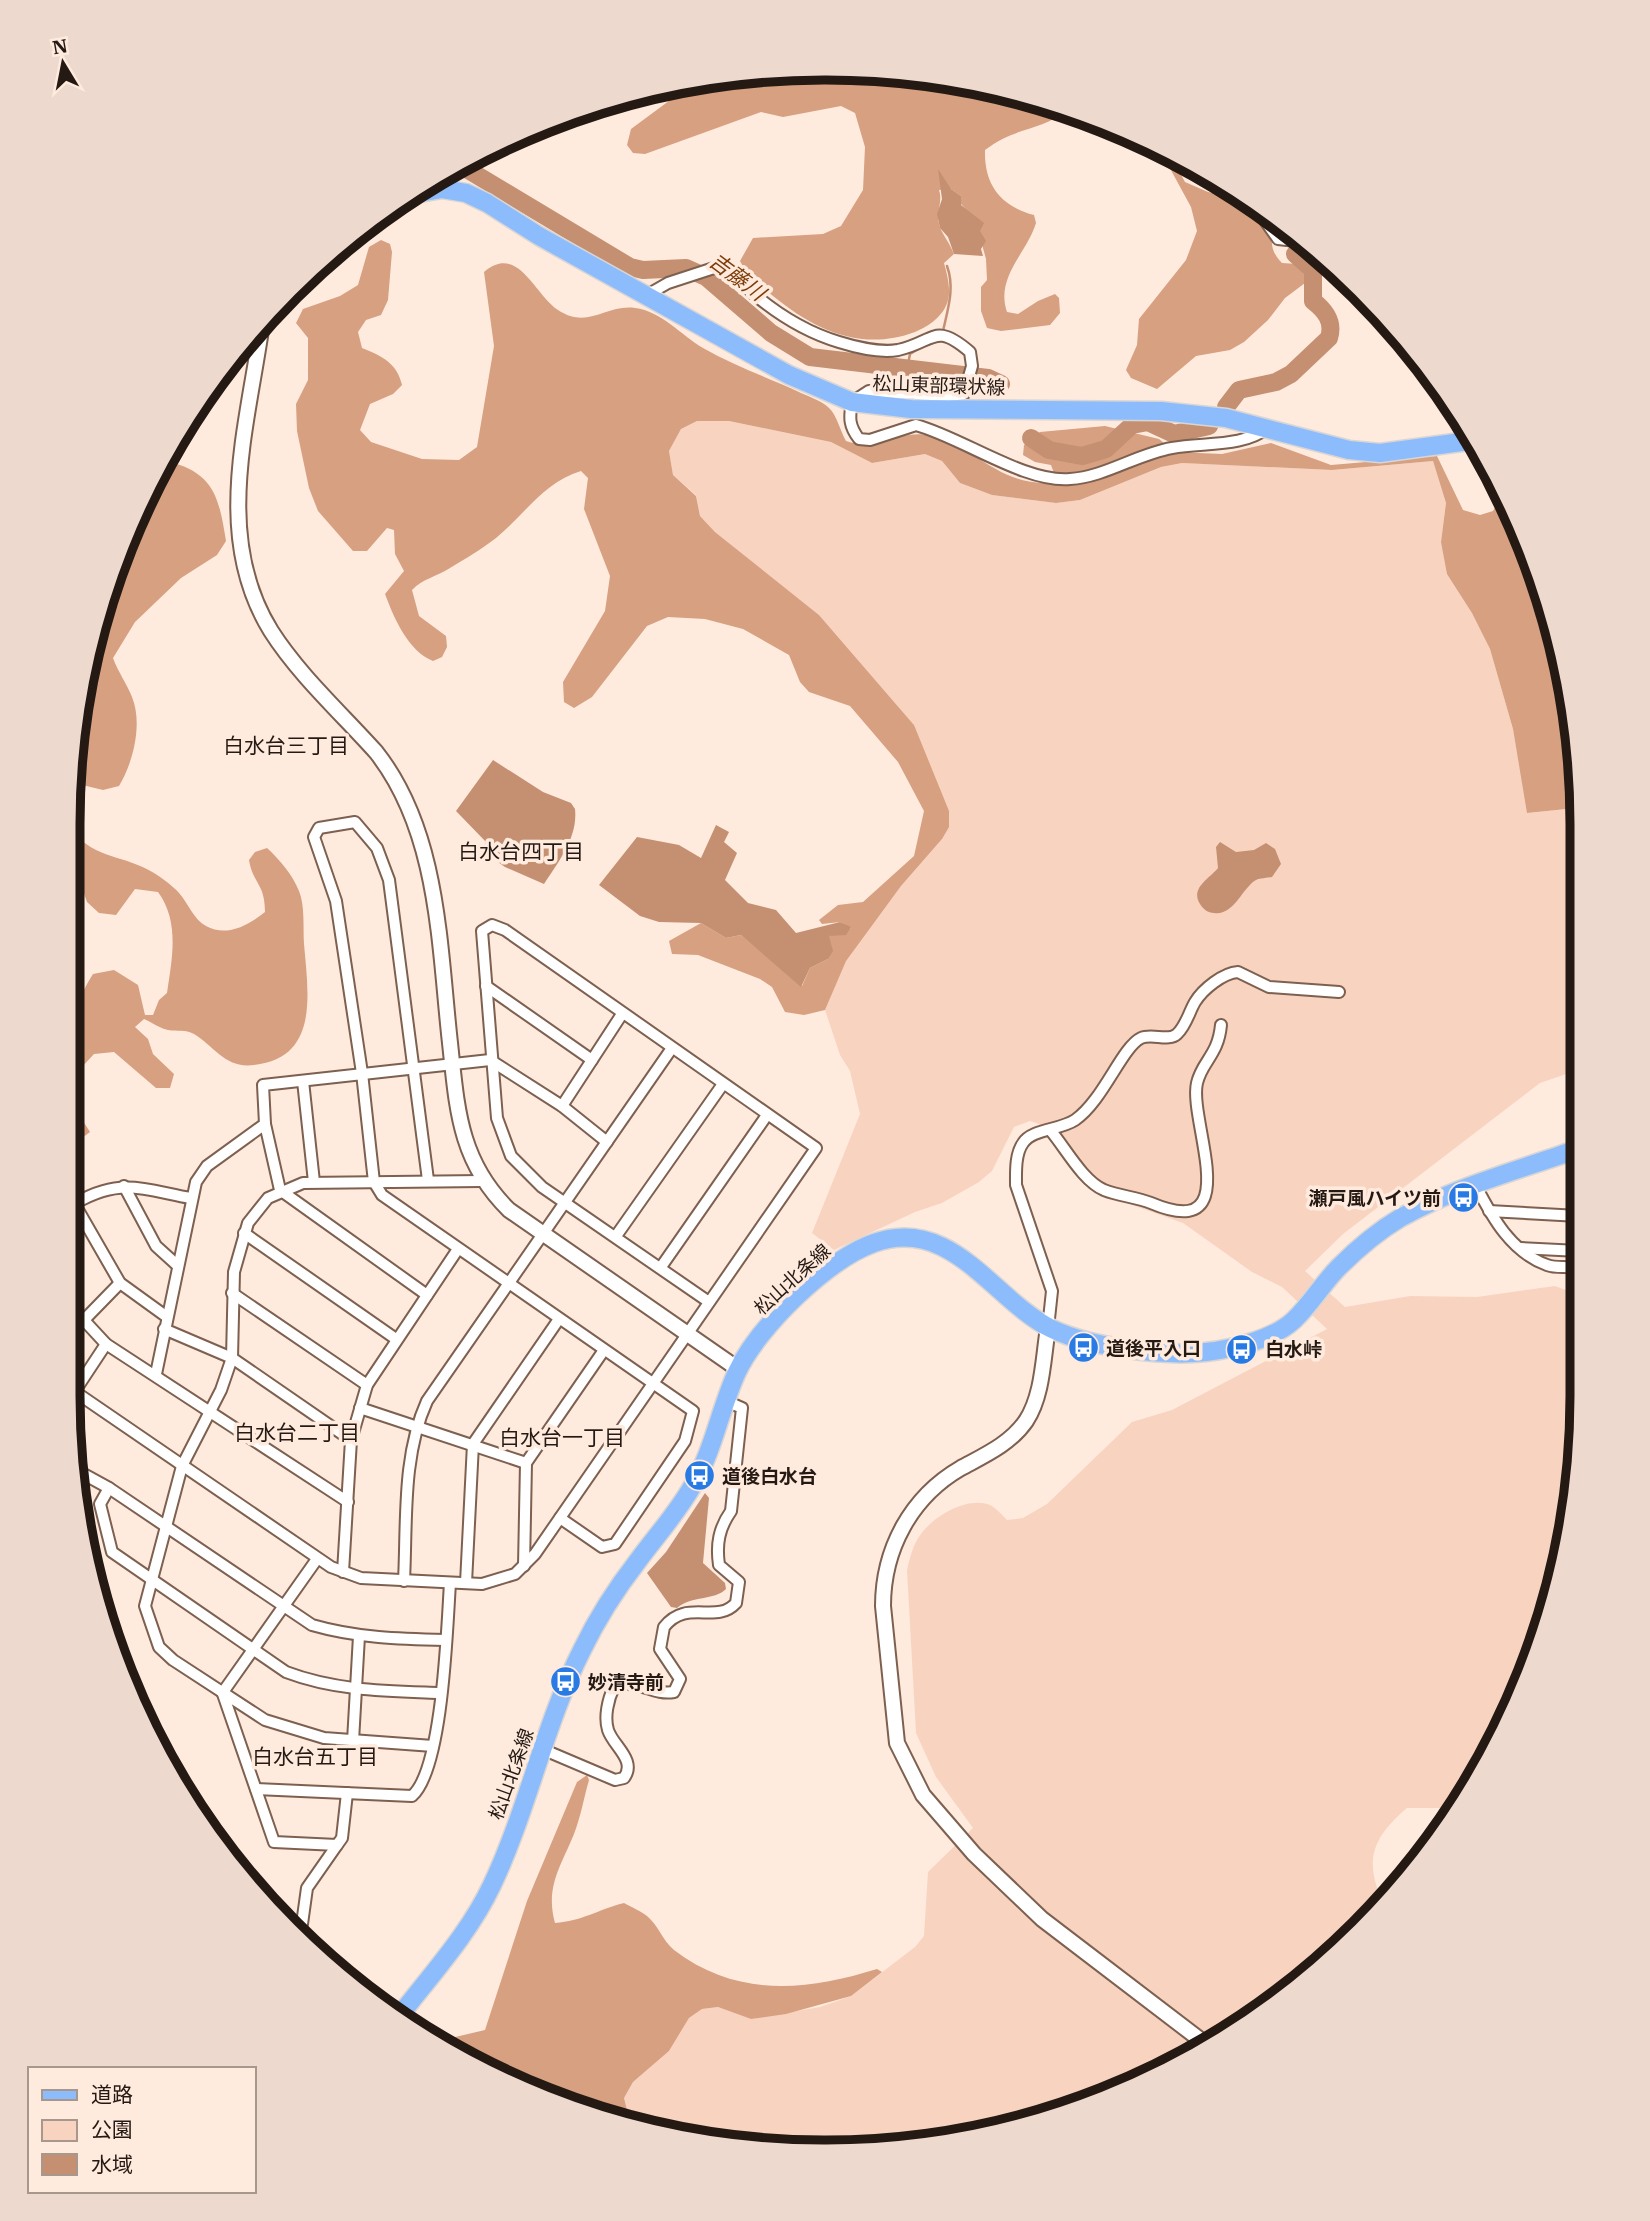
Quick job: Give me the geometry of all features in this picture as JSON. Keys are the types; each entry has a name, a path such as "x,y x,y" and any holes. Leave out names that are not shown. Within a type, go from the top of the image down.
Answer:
{"main road":[{"name":"松山東部環状線","path":"437,190 466,193 789,375 852,402 911,409 1122,409 1226,418 1269,427 1349,450 1380,453 1463,442"},
{"name":"松山北条線","path":"404,2010 461,1936 486,1897 508,1846 542,1749 582,1649 623,1580 692,1487 711,1450 738,1369 773,1321 838,1264 862,1248 897,1238 926,1240 947,1248 1048,1328 1105,1345 1174,1352 1206,1352 1256,1340 1292,1323 1341,1265 1398,1219 1476,1186 1570,1152"}],"street":[{"path":"1271,229 1278,239 1285,240"},
{"path":"647,295 707,268 726,269 775,309 822,337 842,343 897,350 939,335 952,337 970,352 972,366 964,394 948,396 869,391 852,402 849,418 852,430 859,439 870,440 916,425 991,454 1017,470 1068,480 1173,447 1254,439 1269,427"},
{"path":"255,346 237,500 240,541 248,582 261,615 279,642 376,752 390,770 413,812 428,863 458,1116 482,1181 509,1210 543,1235 738,1369"},
{"path":"428,1181 389,880 377,848 355,822 319,828 314,836 336,901 362,1073 374,1182 382,1195 693,1411 685,1441 615,1544 602,1547 560,1518"},
{"path":"80,1399 317,1559 343,1572 362,1578 466,1583 503,1579 524,1566 816,1148 505,930 492,925 482,931 491,1060 497,1118 511,1156 523,1171 566,1204 709,1301"},
{"path":"1200,2039 1069,1942 983,1863 923,1794 909,1772 897,1743 883,1596 894,1544 912,1512 940,1483 998,1447 1026,1420 1037,1395 1052,1291 1019,1201 1016,1169 1023,1143 1031,1135 1051,1131 1083,1115 1110,1083 1136,1041 1145,1036 1170,1038 1177,1035 1195,1002 1224,976 1238,972 1269,987 1339,992"},
{"path":"486,986 592,1060"},
{"path":"562,1106 622,1014"},
{"path":"1051,1131 1096,1186 1165,1209 1191,1210 1201,1203 1206,1192 1208,1171 1196,1084 1219,1044 1221,1025"},
{"path":"404,1581 410,1458 416,1425 427,1401 672,1048"},
{"path":"427,1295 280,1190 265,1124 263,1086 491,1060 562,1106 607,1142"},
{"path":"303,1081 314,1182"},
{"path":"616,1236 723,1084"},
{"path":"661,1268 767,1115"},
{"path":"156,1374 190,1198 207,1166 265,1124"},
{"path":"433,1746 353,1741 292,1730 265,1720 173,1660 159,1647 145,1606 182,1466 210,1413 232,1358 232,1293 244,1233 258,1208 280,1190 314,1182 482,1181"},
{"path":"80,1200 97,1191 124,1186 190,1198"},
{"path":"124,1186 156,1245 177,1265"},
{"path":"1476,1186 1499,1229 1521,1248 1550,1266 1570,1268"},
{"path":"1489,1211 1570,1216"},
{"path":"80,1219 120,1283 167,1317"},
{"path":"244,1233 396,1339"},
{"path":"1521,1248 1570,1251"},
{"path":"343,1572 351,1440 368,1385 458,1249"},
{"path":"83,1321 120,1283"},
{"path":"232,1293 368,1385"},
{"path":"80,1317 106,1345 156,1374 210,1413 348,1502"},
{"path":"466,1583 473,1444 559,1319"},
{"path":"164,1329 232,1358 351,1440"},
{"path":"80,1379 106,1345"},
{"path":"524,1566 526,1463 604,1350"},
{"path":"542,1749 615,1780 625,1778 628,1765 608,1732 606,1720 614,1687 631,1683 666,1693 674,1692 680,1679 660,1648 664,1627 682,1612 724,1611 736,1603 739,1582 719,1565 718,1556 722,1524 731,1511 742,1408 726,1401"},
{"path":"360,1408 526,1463"},
{"path":"85,1475 165,1525 312,1625 359,1636 446,1640"},
{"path":"109,1488 100,1504 112,1552 286,1672 314,1683 356,1689 440,1693"},
{"path":"223,1692 317,1559"},
{"path":"256,1789 412,1796 419,1789 433,1746 450,1583"},
{"path":"353,1741 359,1636"},
{"path":"223,1692 274,1842 337,1845"},
{"path":"301,1924 307,1888 342,1838 347,1793"}],"green space":[{"path":"697,421 729,421 831,442 872,463 925,454 942,461 960,483 992,495 1056,503 1080,500 1161,467 1182,463 1332,470 1433,461 1446,503 1441,542 1490,649 1513,729 1528,813 1569,809 1570,1073 1540,1083 1343,1234 1305,1271 1345,1307 1410,1296 1477,1297 1555,1286 1570,1292 1568,1445 1555,1541 1530,1635 1493,1725 1445,1809 1407,1808 1379,1840 1373,1863 1379,1893 1316,1956 1239,2015 1154,2064 1110,2084 1018,2115 922,2134 825,2140 728,2134 628,2114 624,2098 633,2082 669,2051 689,2018 702,2009 718,2007 751,2019 820,2007 851,1996 915,1947 924,1936 928,1872 973,1828 936,1777 916,1733 907,1570 916,1542 927,1527 952,1509 971,1503 990,1505 1007,1520 1023,1518 1047,1504 1132,1422 1172,1410 1327,1329 1282,1287 1252,1272 1183,1223 1093,1191 1039,1124 1030,1121 1014,1127 992,1171 979,1182 942,1203 915,1212 834,1250 812,1233 860,1114 850,1071 840,1055 825,1010 845,961 901,886 942,839 914,725 819,615 715,532 700,516 696,495 673,475 669,451 681,429"}],"shaded area":[{"path":"825,80 922,87 970,95 1056,117 996,142 985,150 985,162 996,192 1012,206 1034,215 1036,223 1005,288 1007,312 1018,314 1055,294 1059,298 1060,313 1050,325 1001,331 987,328 981,311 981,287 987,280 986,259 975,219 961,204 961,196 951,189 939,190 938,219 954,254 944,263 949,296 939,316 915,332 876,340 857,338 822,328 773,296 740,261 753,238 823,234 841,226 863,190 865,147 855,113 841,106 783,117 761,112 645,154 633,153 627,145 631,129 676,96 728,87"},
{"path":"1168,164 1178,170 1185,182 1220,194 1274,231 1272,239 1275,253 1282,263 1297,264 1304,274 1305,283 1285,298 1268,320 1244,342 1230,350 1196,356 1157,389 1131,378 1126,370 1137,345 1139,319 1186,260 1197,231 1191,207"},
{"path":"381,240 390,244 392,252 388,300 381,315 366,320 358,332 362,348 388,361 400,377 402,385 393,394 370,404 360,430 371,442 422,459 459,460 477,447 494,346 484,272 496,265 507,263 525,274 549,303 569,315 588,317 625,308 654,314 715,354 823,403 834,415 846,441 867,443 910,435 931,436 962,448 1001,472 1032,482 1051,483 1054,473 1051,465 1035,462 1023,455 1024,445 1040,432 1105,426 1159,439 1175,452 1222,454 1271,443 1331,465 1437,456 1463,510 1480,515 1493,511 1497,504 1513,540 1544,632 1555,680 1563,728 1569,809 1527,813 1513,729 1490,649 1472,613 1447,574 1441,542 1446,503 1433,461 1332,470 1182,463 1161,467 1080,500 1056,503 992,495 960,483 942,461 925,454 872,463 831,442 729,421 697,421 681,429 669,451 673,475 696,496 700,516 715,532 819,615 914,725 949,811 949,827 942,839 901,886 846,961 825,1010 804,1015 785,1012 772,987 760,979 698,955 672,954 669,941 701,923 726,938 741,935 802,986 810,968 828,959 829,936 851,928 840,922 822,924 819,920 838,905 863,902 914,856 924,811 898,762 850,706 809,692 800,682 789,655 743,629 705,619 668,617 647,626 592,697 574,708 564,702 563,682 605,611 610,576 584,509 588,478 581,471 545,491 485,546 412,590 419,616 446,636 447,647 442,657 433,661 416,650 398,623 385,594 404,571 395,554 394,530 387,528 367,551 353,551 318,511 309,488 297,431 296,404 308,380 308,338 296,323 303,309 340,296 358,285 369,247"},
{"path":"174,464 195,472 211,489 217,499 226,541 217,555 181,578 135,622 113,658 132,697 137,719 132,755 119,786 103,790 82,785 95,680 120,586 137,540"},
{"path":"80,839 101,852 157,875 179,893 195,916 206,926 222,931 238,928 265,912 263,895 249,860 255,852 267,848 285,868 301,897 307,1002 300,1036 290,1050 275,1060 244,1065 221,1056 194,1034 165,1029 144,1019 135,1027 148,1039 153,1054 174,1074 170,1088 156,1088 114,1052 94,1054 80,1069 80,1000 93,974 114,970 138,985 145,1015 153,1015 159,1000 167,993 173,941 169,916 158,892 135,889 116,915 99,913 87,902 80,882"},
{"path":"80,1119 90,1132 80,1137"},
{"path":"587,1775 589,1780 579,1820 553,1887 552,1910 555,1923 582,1918 624,1903 647,1916 674,1950 698,1966 747,1983 798,1985 824,1982 877,1969 882,1972 851,1996 786,2014 751,2019 718,2007 702,2009 689,2018 669,2051 633,2082 624,2098 628,2114 540,2084 449,2038 485,2030 527,1901 577,1782"}],"water":[{"path":"938,169 951,189 961,196 961,205 984,223 980,231 986,241 981,249 983,256 954,254 948,237 940,228 937,214 942,199"},
{"path":"493,760 543,792 571,803 575,809 574,829 570,839 544,884 505,867 481,850 486,842 456,811"},
{"path":"716,825 729,832 724,842 737,853 725,880 748,903 776,910 796,933 840,922 851,927 846,935 829,936 833,951 828,959 810,968 801,987 741,935 726,938 701,923 659,922 640,916 599,885 637,837 679,845 701,858"},
{"path":"1220,842 1236,852 1254,850 1266,843 1275,849 1281,864 1272,877 1258,879 1251,884 1227,910 1212,913 1201,906 1197,893 1218,868 1216,847"},
{"path":"705,1493 709,1498 703,1563 725,1583 726,1589 715,1595 689,1601 677,1608 671,1607 647,1573 666,1552"}],"waterway":[{"name":"吉藤川","path":"470,171 630,267 643,270 686,268 706,277 771,333 810,357 988,378 1001,384"},
{"name":"吉藤川","path":"1226,407 1239,390 1276,382 1291,374 1329,338 1328,317 1313,301 1313,270 1295,254"},
{"path":"943,331 951,290 947,266"},
{"path":"926,345 936,342"},
{"path":"907,369 910,354 920,348"},
{"name":"吉藤川","path":"1031,438 1049,450 1082,456 1106,449 1132,425 1148,422 1174,434 1209,426"}],"place":[{"name":"瀬戸風ハイツ前","path":"1464,1198"},
{"name":"道後平入口","path":"1083,1348"},
{"name":"白水峠","path":"1242,1349"},
{"name":"道後白水台","path":"699,1476"},
{"name":"妙清寺前","path":"565,1682"}],"district":[{"name":"白水台三丁目","path":"286,746"},
{"name":"白水台四丁目","path":"521,852"},
{"name":"白水台二丁目","path":"297,1433"},
{"name":"白水台一丁目","path":"562,1438"},
{"name":"白水台五丁目","path":"315,1757"}]}
